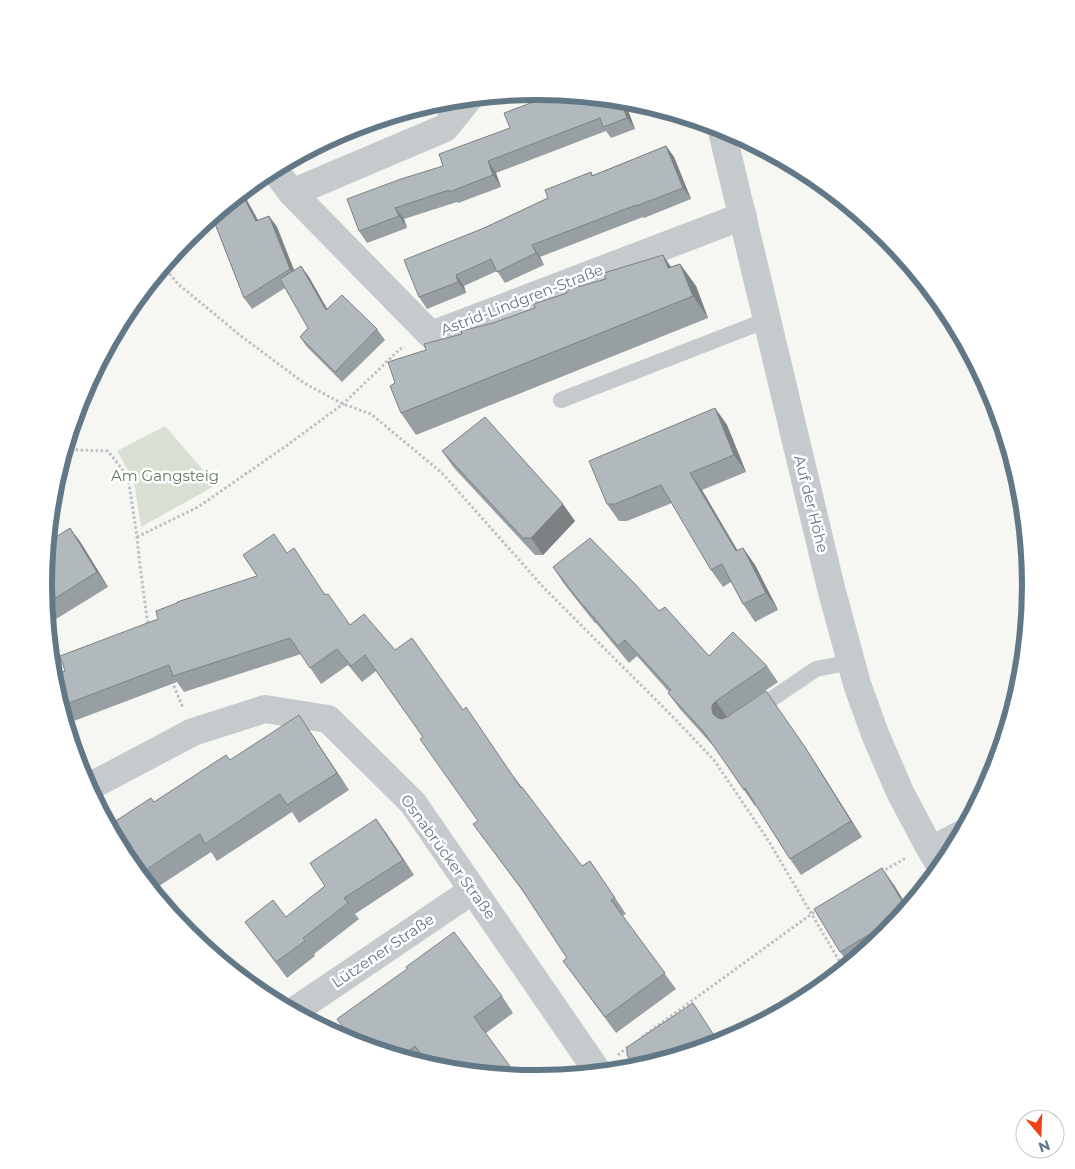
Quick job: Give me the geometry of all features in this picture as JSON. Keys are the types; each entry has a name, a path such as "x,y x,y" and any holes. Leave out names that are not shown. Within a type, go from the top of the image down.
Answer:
{"street":[{"path":"292,193 445,128 463,106"},
{"name":"Auf der Höhe","path":"723,136 831,588 857,684 875,734 900,792 934,856"},
{"name":"Astrid-Lindgren-Straße","path":"278,175 292,193 431,335 743,216"},
{"name":"Osnabrücker Straße","path":"96,784 193,732 265,709 328,719 413,803 592,1066"},
{"name":"Lützener Straße","path":"300,1007 473,890"}],"lane":[{"path":"561,400 767,320"},
{"path":"740,720 816,669 851,662"},
{"path":"934,856 949,842"}],"path":[{"path":"168,272 178,284 240,336 304,384 343,404 371,414 442,473 544,588 714,760 768,840 841,962"},
{"path":"137,537 198,507 343,404 400,349 431,335"},
{"path":"72,449 108,451 128,476 147,619 150,628"},
{"path":"172,680 193,732"},
{"path":"878,874 934,856"},
{"path":"607,1064 820,908"}],"green space":[{"name":"Am Gangsteig","path":"165,426 216,485 141,527 134,481 117,451"}],"building":[{"path":"538,100 569,101 623,108 627,118 603,127 600,118 488,161 493,175 449,192 449,190 395,208 399,216 359,231 347,199 443,166 439,154 510,128 504,113"},
{"path":"666,146 683,188 532,245 536,253 497,272 491,259 456,275 458,282 419,297 404,260 484,228 548,198 545,190 591,172 592,176"},
{"path":"244,198 256,221 269,216 290,269 244,298 215,223"},
{"path":"663,255 668,268 680,264 693,296 401,413 390,386 395,383 388,362 426,350 424,344 462,334 461,331 493,323 535,308 534,304 567,293 566,290 606,279 604,273"},
{"path":"301,266 326,310 342,295 377,329 335,372 300,337 308,328 280,279"},
{"path":"715,408 734,455 690,473 736,551 743,548 766,593 743,604 722,564 711,570 661,485 615,504 607,504 589,461"},
{"path":"485,417 563,504 531,538 523,538 442,451"},
{"path":"70,528 97,572 53,600 52,584 55,537"},
{"path":"274,534 287,553 294,548 325,595 328,594 350,625 364,614 395,650 412,638 463,710 466,707 521,788 582,866 590,861 615,898 611,900 665,973 605,1017 563,961 567,958 521,888 473,824 478,821 420,739 423,737 365,655 351,666 337,649 310,668 290,638 173,676 169,665 68,704 61,673 65,671 60,656 158,619 156,611 177,602 257,576 243,555"},
{"path":"590,538 659,611 665,607 709,656 733,632 767,666 716,701 712,705 713,714 722,719 727,717 766,691 805,747 851,821 790,859 745,788 744,790 704,732 668,693 671,690 625,640 618,646 553,567"},
{"path":"299,715 337,773 287,805 280,794 205,844 200,834 146,870 114,822 151,798 154,802 226,755 230,760"},
{"path":"376,819 403,860 344,898 348,903 303,938 305,941 276,962 245,922 273,900 286,917 325,886 310,863"},
{"path":"882,868 903,903 878,929 840,952 814,909"},
{"path":"454,932 502,996 474,1017 511,1068 474,1065 422,1055 415,1046 408,1052 342,1028 343,1027 337,1019 407,969 406,967"},
{"path":"693,1003 715,1036 663,1053 630,1060 627,1055 627,1047"}]}
